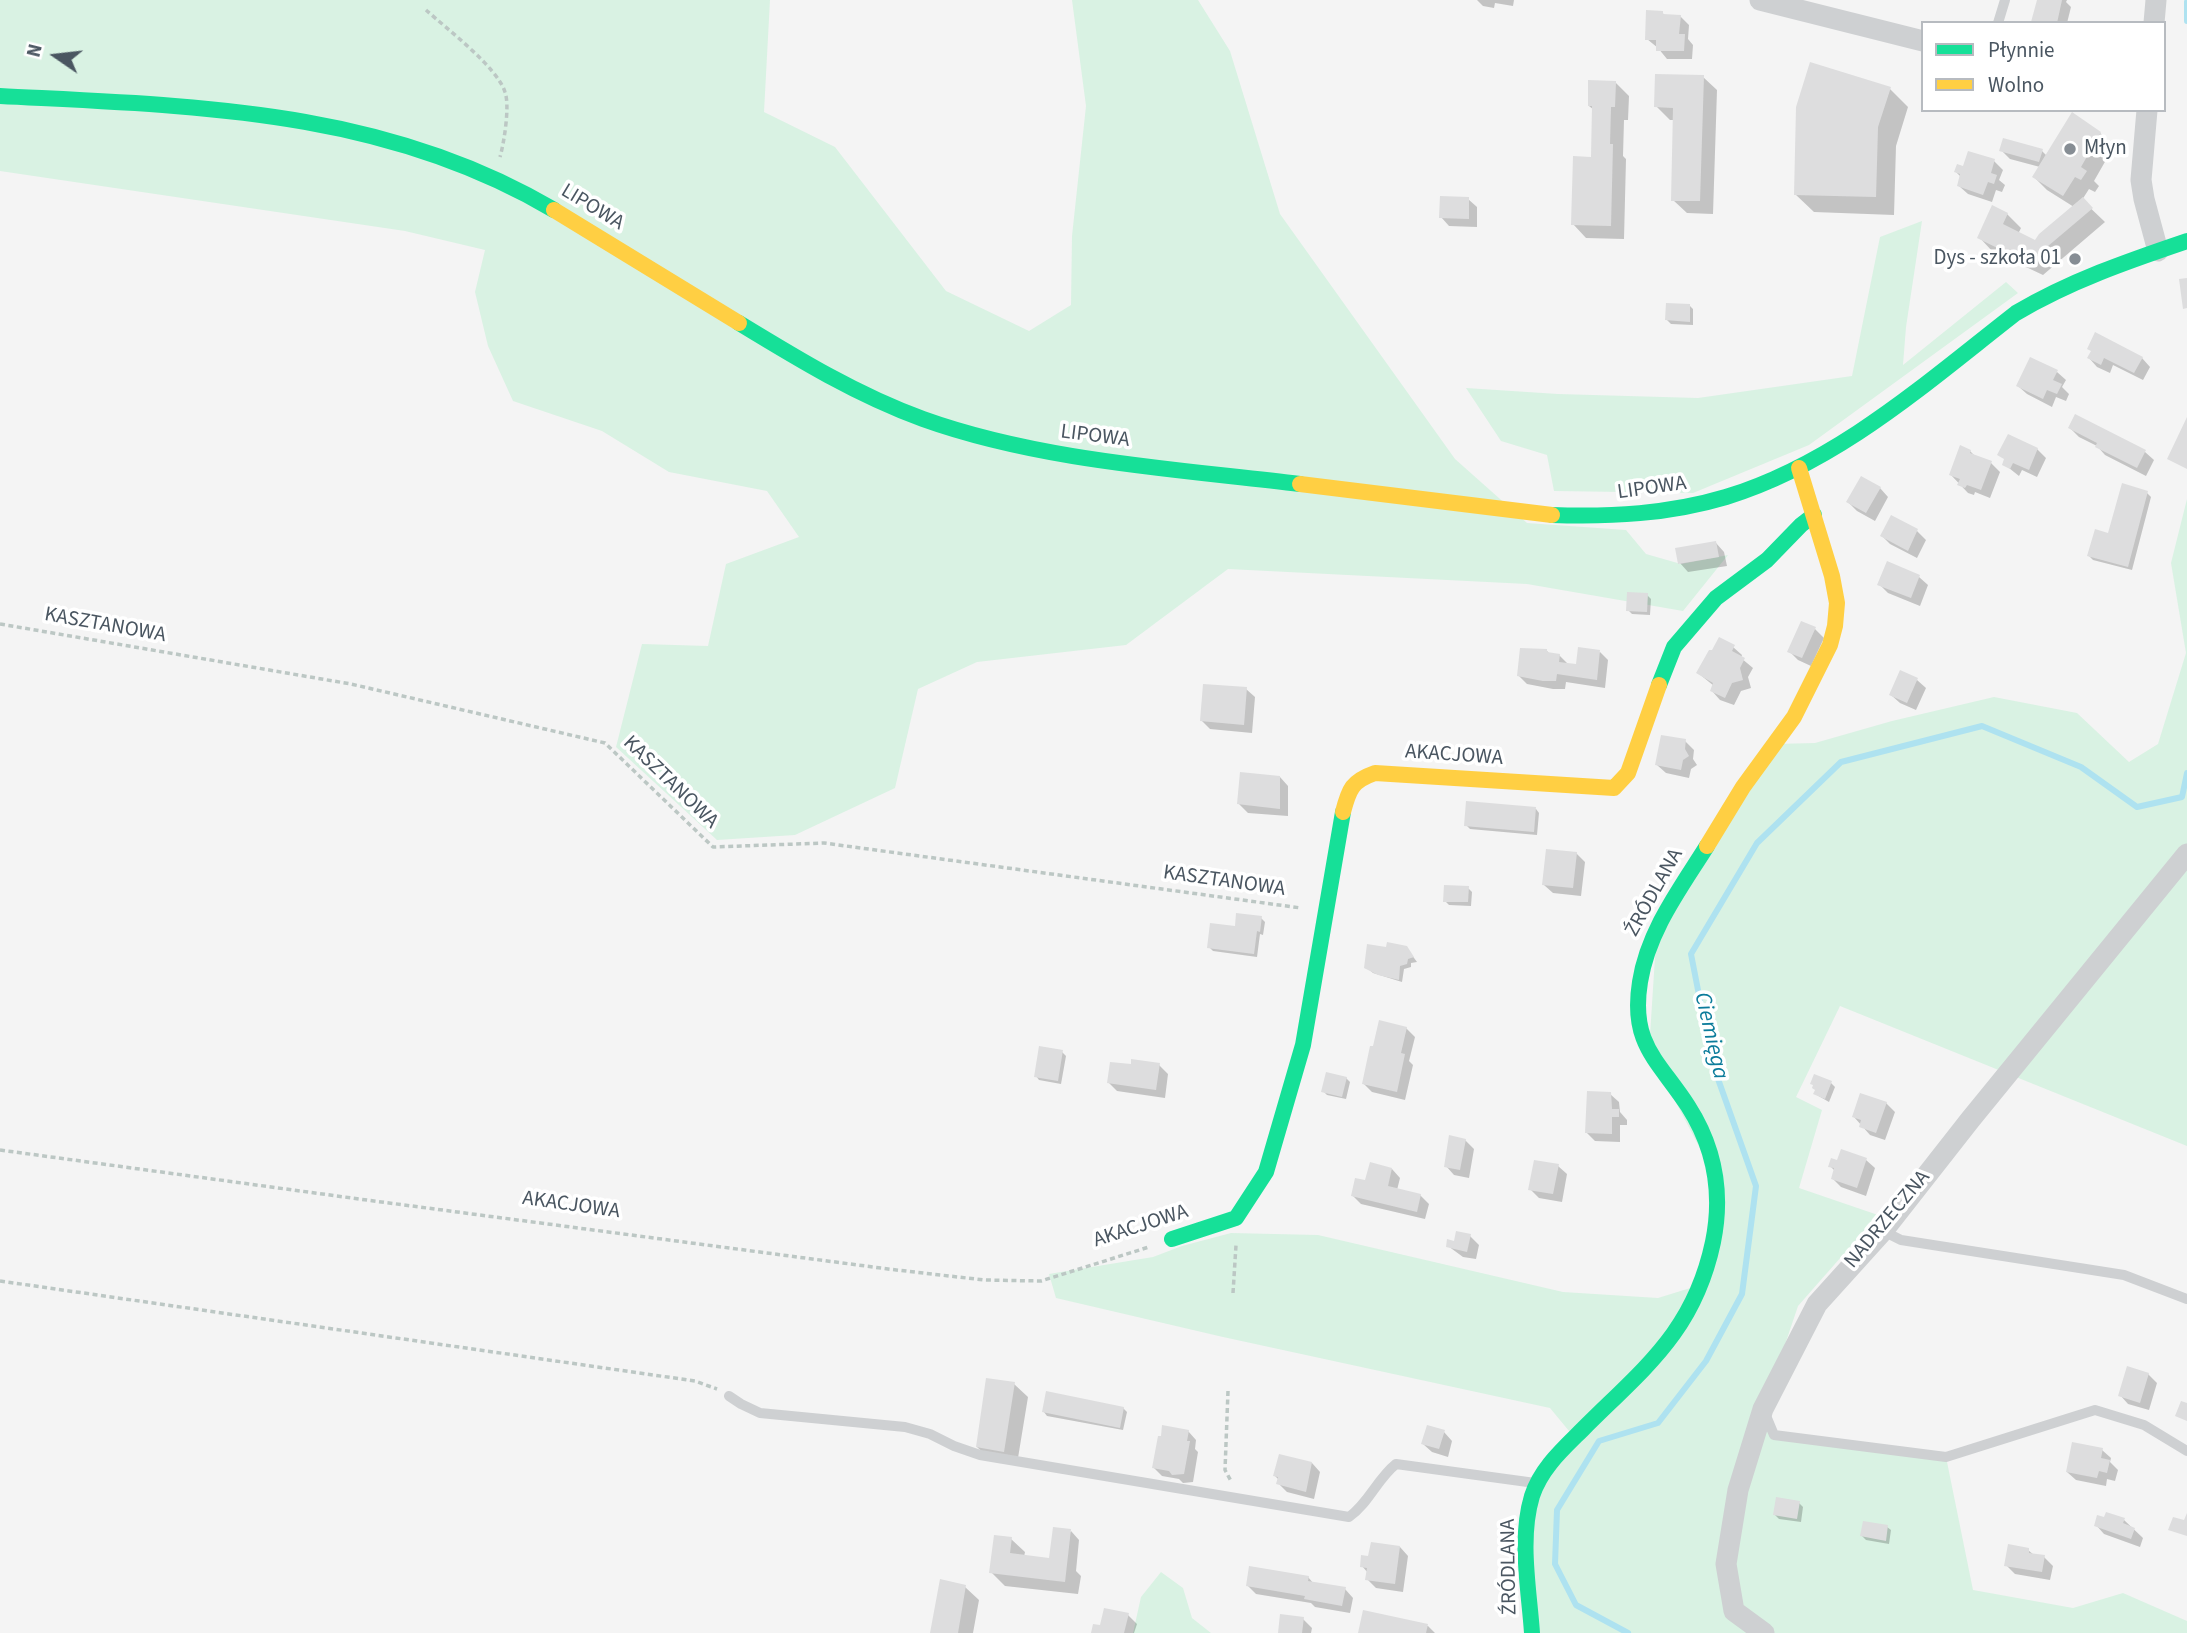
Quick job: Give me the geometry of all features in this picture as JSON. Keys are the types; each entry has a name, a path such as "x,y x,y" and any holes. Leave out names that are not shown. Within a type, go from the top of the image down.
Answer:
{"street":[{"path":"1760,0 1921,40"},
{"path":"2154,21 2156,0"},
{"name":"LIPOWA","path":"0,96 219,110 323,123 415,148 493,179 554,209 835,379 919,417 1016,447 1249,479 1569,516 1628,516 1690,507 1751,489 1799,468 1863,428 2016,313 2036,301 2072,283 2187,241"},
{"path":"2147,112 2141,180 2158,251"},
{"name":"ŹRÓDLANA","path":"1532,1633 1526,1545 1531,1498 1538,1483 1550,1463 1662,1350 1690,1310 1709,1258 1717,1204 1714,1162 1705,1136 1688,1106 1643,1039 1637,998 1646,951 1657,926 1743,787 1794,717 1830,645 1837,603 1832,576 1799,468"},
{"name":"AKACJOWA","path":"1172,1240 1236,1218 1266,1172 1303,1045 1343,810 1349,789 1356,779 1375,773 1614,788 1628,773 1647,714 1674,647 1716,598 1767,560 1814,515"},
{"name":"NADRZECZNA","path":"1764,1633 1734,1611 1726,1564 1738,1490 1763,1409 1817,1304 1882,1231 2187,854"}],"lane":[{"path":"1998,21 2005,0"},
{"path":"1882,1231 1901,1240 2124,1275 2187,1299"},
{"path":"729,1396 760,1413 905,1427 930,1434 954,1447 980,1455 1349,1517 1359,1510 1384,1473 1396,1464 1538,1483"},
{"path":"1763,1409 1774,1435 1946,1457 2095,1410 2144,1425 2187,1451"}],"path":[{"path":"426,10 496,75 506,93 502,150 493,179"},
{"name":"KASZTANOWA","path":"0,624 351,684 605,743 713,847 824,843 1325,911"},
{"name":"AKACJOWA","path":"0,1150 874,1268 984,1280 1041,1281 1172,1240"},
{"path":"1233,1293 1236,1218"},
{"path":"0,1280 695,1381 714,1387 729,1396"},
{"path":"1228,1391 1226,1470 1239,1499"}],"green space":[{"path":"0,0 770,0 764,112 835,147 946,291 1029,331 1071,305 1072,236 1086,106 1072,0 1198,0 1230,51 1280,214 1455,459 1527,523 1626,530 1646,554 1681,564 1728,555 1683,611 1527,584 1228,569 1126,645 977,662 918,689 895,788 795,835 717,840 616,747 642,644 708,646 726,564 799,537 767,491 669,472 602,431 513,401 488,346 475,292 485,250 405,231 0,171"},
{"path":"1922,221 1903,365 2006,282 2018,293 1809,445 1693,493 1554,491 1547,455 1501,441 1466,388 1698,398 1852,376 1880,237"},
{"path":"2187,499 2187,1146 1840,1006 1796,1097 1822,1110 1799,1188 1878,1215 1798,1306 1763,1410 1774,1435 1946,1457 1973,1590 2073,1608 2123,1593 2187,1621 2187,1633 1532,1633 1531,1498 1574,1437 1550,1408 1056,1298 1049,1274 1153,1257 1231,1233 1318,1235 1563,1292 1658,1298 1700,1285 1716,1179 1649,1051 1657,926 1775,744 1815,743 1892,721 1994,697 2077,713 2129,762 2158,744 2186,653 2171,563"},
{"path":"1161,1572 1183,1588 1192,1618 1211,1633 1133,1633 1141,1597"}],"building":[{"path":"2037,0 2062,0 2057,21 2031,21"},
{"path":"1646,10 1681,15 1679,34 1685,34 1684,51 1656,51 1656,40 1645,40"},
{"path":"1810,62 1891,87 1878,127 1876,197 1794,195 1796,107"},
{"path":"1655,74 1704,75 1700,201 1671,201 1673,108 1654,107"},
{"path":"1588,80 1616,81 1615,107 1611,107 1611,226 1571,225 1573,156 1591,157 1592,106 1588,106"},
{"name":"Młyn","path":"2072,112 2101,132 2081,167 2087,171 2081,180 2075,177 2063,196 2032,177"},
{"path":"2003,138 2043,149 2039,162 1999,151"},
{"path":"1968,151 1995,159 1991,173 1997,175 1994,184 1988,182 1983,195 1957,186 1960,174 1954,172 1957,164 1963,166"},
{"path":"1440,196 1469,197 1469,219 1439,218"},
{"path":"2083,197 2093,208 2028,263 1977,238 1992,205 2008,213 2003,224 2035,240"},
{"path":"2187,278 2187,308 2183,309 2179,279"},
{"path":"1666,303 1690,304 1690,322 1665,320"},
{"path":"2095,332 2143,357 2134,373 2104,358 2101,365 2087,358 2091,351 2087,349"},
{"path":"2030,357 2058,370 2053,380 2062,384 2057,394 2047,390 2043,399 2016,386"},
{"path":"2075,414 2146,450 2137,468 2095,447 2097,443 2068,428"},
{"path":"2187,417 2187,469 2167,459"},
{"path":"2008,434 2038,448 2029,470 2013,463 2010,469 2002,465 2004,459 1997,455"},
{"path":"1960,445 1971,450 1970,453 1992,461 1981,490 1957,485 1960,479 1949,475"},
{"path":"1861,476 1881,487 1866,513 1846,502"},
{"path":"2122,483 2148,491 2128,567 2087,556 2095,529 2108,533"},
{"path":"1891,515 1918,529 1908,551 1880,536"},
{"path":"1716,541 1719,557 1678,564 1675,548"},
{"path":"1887,561 1920,575 1911,598 1877,585"},
{"path":"1627,592 1648,593 1647,612 1626,611"},
{"path":"1801,621 1816,627 1802,658 1787,652"},
{"path":"1719,637 1735,645 1732,651 1745,658 1740,668 1743,680 1732,683 1725,698 1710,691 1713,683 1696,673"},
{"path":"1578,647 1600,650 1597,680 1557,674 1556,681 1517,676 1520,648 1547,649 1547,652 1560,654 1559,662 1576,664"},
{"path":"1900,670 1918,678 1907,703 1889,695"},
{"path":"1203,684 1247,687 1244,725 1200,721"},
{"path":"1661,735 1686,739 1685,749 1689,756 1683,760 1681,770 1655,765"},
{"path":"1240,772 1280,776 1280,809 1237,804"},
{"path":"1466,801 1536,807 1534,832 1464,826"},
{"path":"1546,849 1577,852 1573,888 1542,885"},
{"path":"1444,885 1469,886 1468,902 1443,902"},
{"path":"1236,913 1262,916 1254,954 1207,948 1210,923 1235,926"},
{"path":"1387,942 1407,946 1414,957 1408,959 1407,964 1400,966 1399,980 1364,968 1367,944 1386,947"},
{"path":"1379,1020 1407,1027 1401,1053 1405,1054 1397,1092 1362,1084"},
{"path":"1039,1046 1063,1050 1058,1081 1034,1077"},
{"path":"1131,1059 1160,1063 1156,1090 1107,1083 1110,1062 1131,1064"},
{"path":"1326,1072 1347,1077 1342,1097 1321,1092"},
{"path":"1814,1074 1832,1081 1825,1099 1813,1094 1815,1090 1810,1084"},
{"path":"1587,1091 1611,1092 1612,1109 1619,1109 1619,1117 1612,1117 1612,1134 1585,1133"},
{"path":"1860,1093 1887,1102 1876,1133 1859,1127 1861,1120 1852,1117"},
{"path":"1449,1135 1466,1139 1460,1170 1444,1167"},
{"path":"1841,1149 1867,1158 1857,1188 1831,1179 1834,1168 1828,1167 1831,1158 1837,1160"},
{"path":"1534,1160 1559,1164 1553,1194 1528,1190"},
{"path":"1370,1162 1392,1168 1388,1186 1421,1194 1417,1212 1351,1196 1355,1178 1365,1180"},
{"path":"1456,1231 1471,1234 1467,1252 1446,1247 1447,1239 1454,1241"},
{"path":"2127,1366 2149,1373 2140,1403 2118,1396"},
{"path":"986,1378 1015,1382 1004,1452 976,1447"},
{"path":"1046,1391 1124,1407 1120,1428 1042,1412"},
{"path":"2181,1401 2187,1403 2187,1421 2175,1416"},
{"path":"1162,1425 1189,1430 1187,1441 1190,1441 1184,1474 1172,1475 1169,1471 1152,1468"},
{"path":"1427,1425 1445,1430 1439,1449 1421,1444"},
{"path":"2072,1442 2103,1448 2101,1458 2110,1460 2107,1473 2099,1471 2097,1478 2066,1472"},
{"path":"1279,1454 1312,1462 1306,1492 1276,1484 1278,1477 1273,1476"},
{"path":"1776,1497 1800,1501 1797,1519 1773,1515"},
{"path":"2106,1512 2125,1518 2123,1523 2135,1528 2131,1539 2094,1526 2097,1515 2104,1517"},
{"path":"2187,1513 2187,1536 2168,1530 2173,1517 2184,1520"},
{"path":"1863,1521 1888,1525 1886,1541 1860,1536"},
{"path":"1053,1527 1071,1529 1065,1582 989,1573 994,1535 1012,1537 1010,1553 1049,1558"},
{"path":"1371,1542 1400,1546 1395,1584 1365,1580 1367,1568 1360,1567 1361,1555 1368,1556"},
{"path":"2008,1544 2029,1548 2029,1553 2045,1555 2042,1572 2004,1566"},
{"path":"1249,1566 1309,1576 1308,1581 1346,1587 1342,1606 1304,1599 1305,1596 1246,1586"},
{"path":"940,1579 966,1585 958,1633 930,1633"},
{"path":"1104,1608 1129,1613 1124,1633 1091,1633 1093,1624 1100,1625"},
{"path":"1363,1610 1428,1624 1426,1633 1358,1633"},
{"path":"1280,1614 1304,1617 1302,1633 1278,1633"}],"waterway":[{"name":"Ciemięga","path":"2187,2 2187,21"},
{"name":"Ciemięga","path":"1628,1633 1576,1605 1555,1564 1557,1510 1599,1441 1658,1423 1706,1361 1742,1294 1756,1186 1712,1062 1691,954 1757,843 1841,762 1982,726 2081,767 2137,807 2182,797 2187,773"}],"traffic: fast":[{"path":"0,96 215,110 354,132 422,151 489,176 554,210"},
{"path":"1552,515 1618,515 1661,511 1705,503 1767,482 1805,464 1879,418 2016,313 2078,281 2187,241"},
{"path":"739,323 851,388 923,419 968,433 1014,445 1109,462 1300,484"},
{"path":"1659,685 1674,647 1716,598 1767,560 1814,515"},
{"path":"1172,1239 1236,1218 1266,1172 1303,1045 1343,812"},
{"path":"1532,1633 1525,1547 1528,1512 1536,1486 1553,1460 1646,1367 1680,1325 1693,1301 1713,1242 1717,1189 1705,1138 1688,1106 1649,1050 1639,1021 1638,1003 1640,982 1650,945 1676,894 1707,846"}],"traffic: slow":[{"path":"554,210 739,323"},
{"path":"1707,846 1743,787 1794,717 1830,645 1835,626 1837,603 1832,576 1799,468"},
{"path":"1300,484 1552,515"},
{"path":"1343,812 1347,797 1356,783 1375,773 1614,788 1628,773 1659,685"}],"place":[{"name":"Młyn","path":"2070,149"},
{"name":"Dys - szkoła 01","path":"2075,259"}]}
